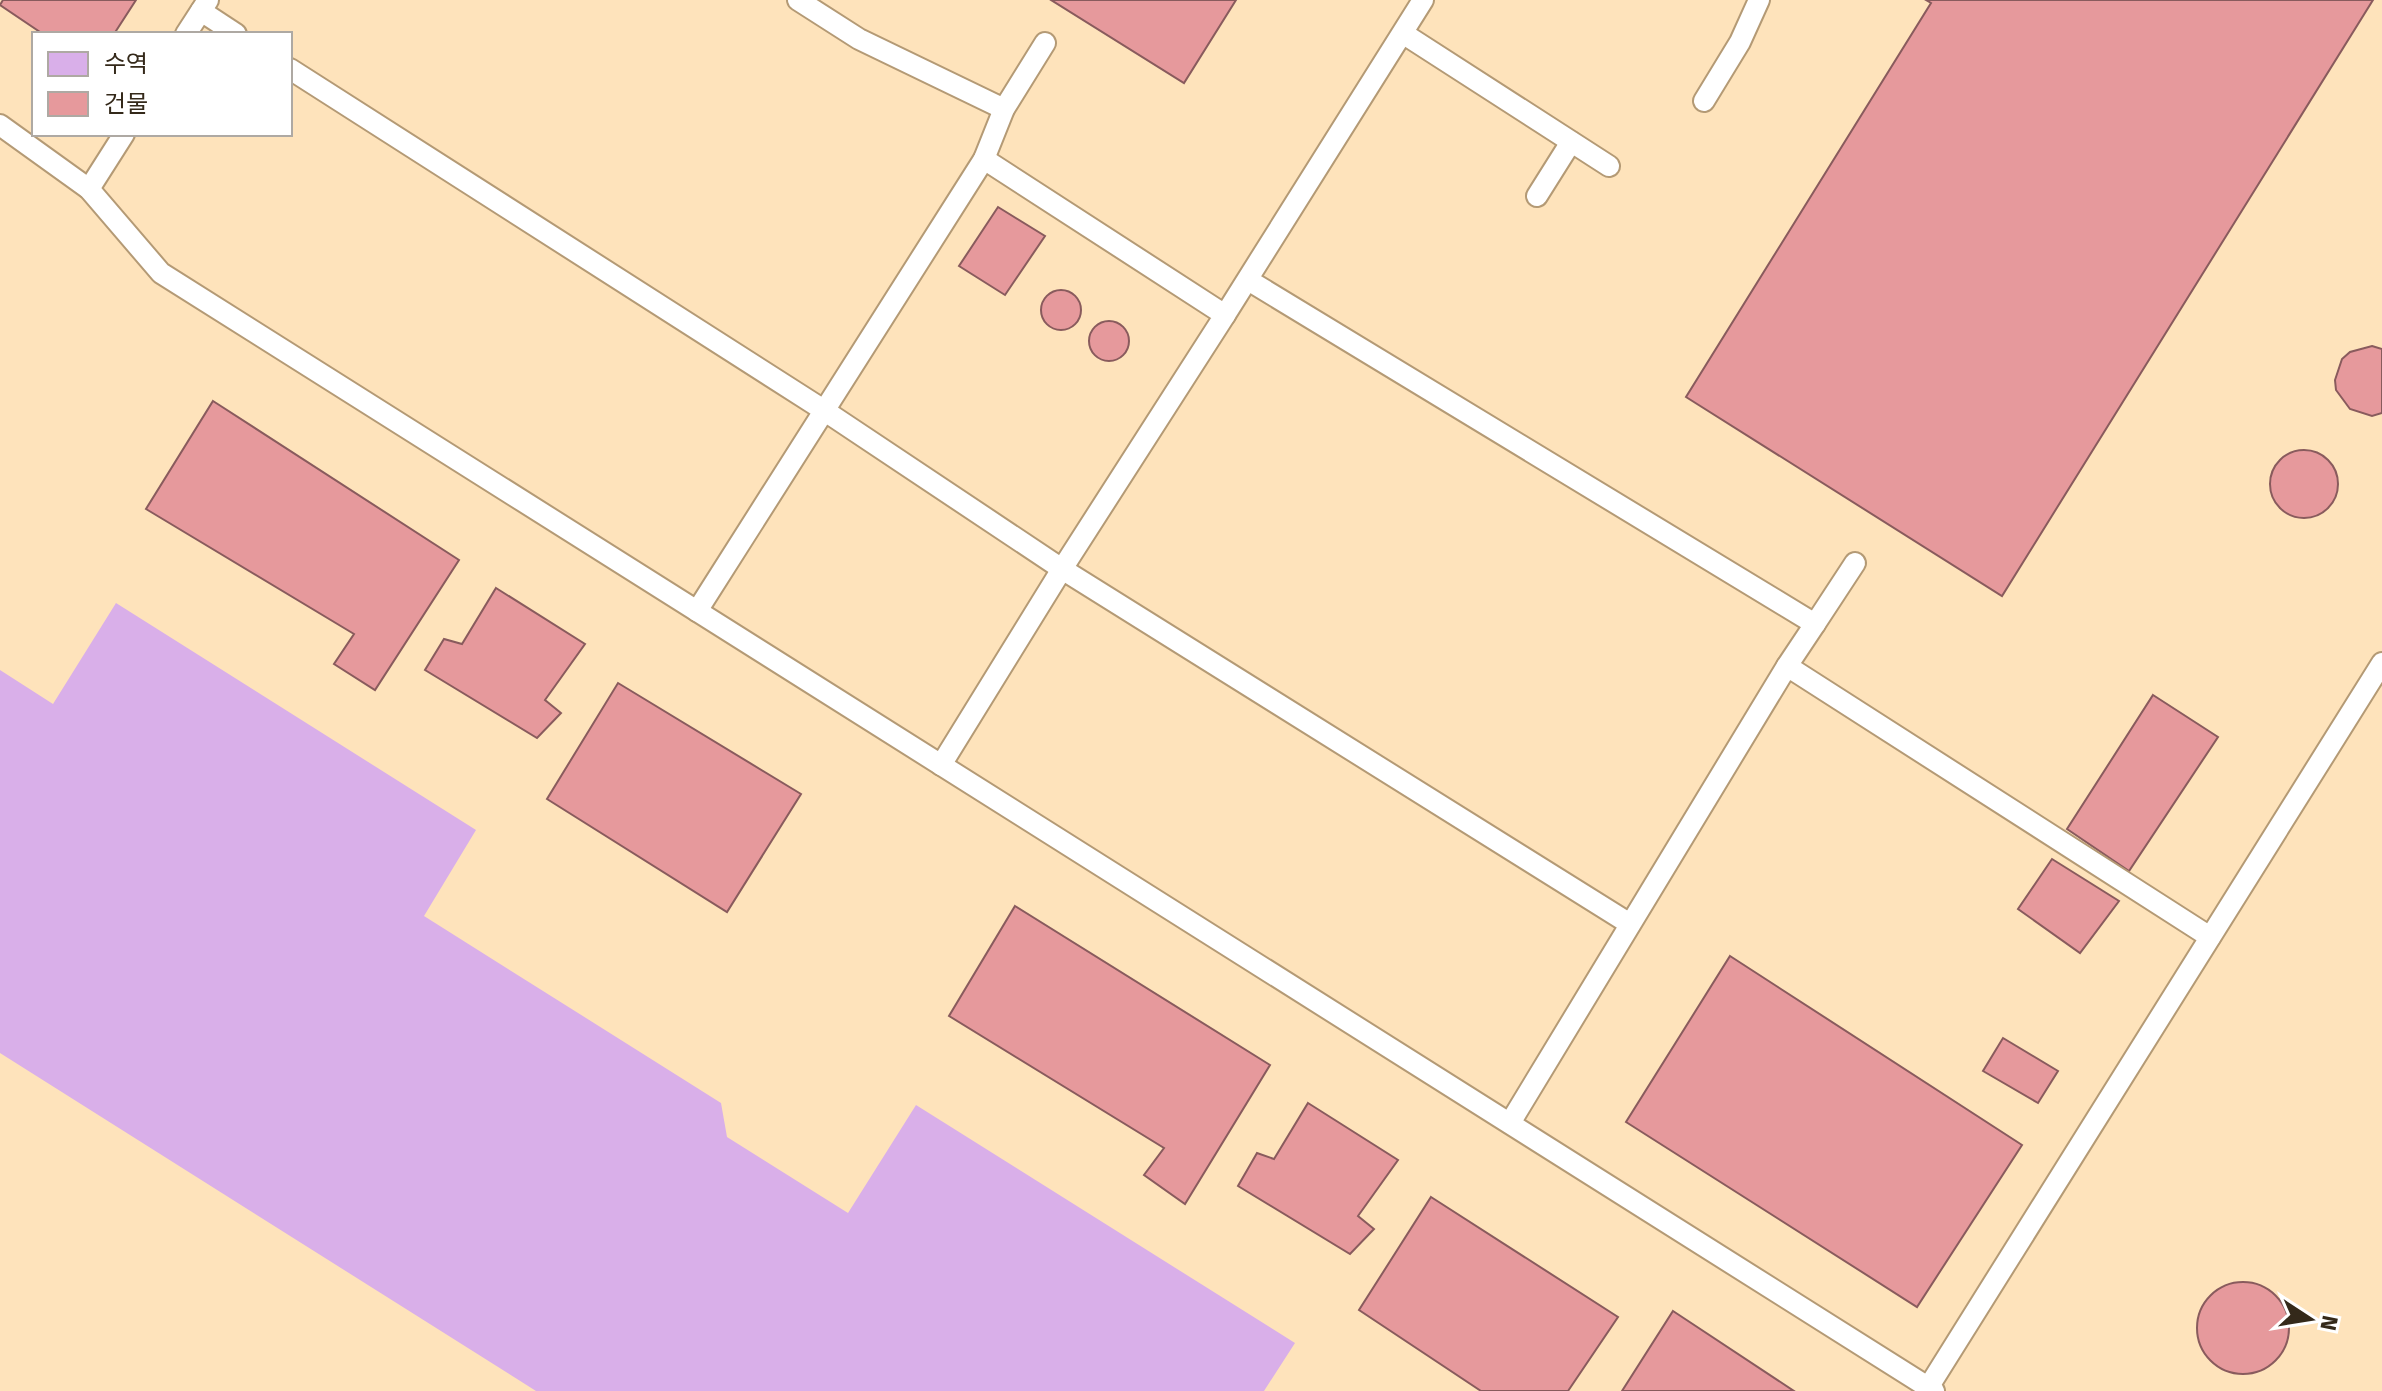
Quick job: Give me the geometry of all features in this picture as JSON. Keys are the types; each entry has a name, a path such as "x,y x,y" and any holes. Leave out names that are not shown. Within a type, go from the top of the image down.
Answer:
{"lane":[{"path":"798,0 859,39 1004,109"},
{"path":"1704,101 1740,42 1759,0"},
{"path":"941,765 1062,569 1404,34 1421,1"},
{"path":"187,32 204,6 234,32"},
{"path":"1404,34 1609,166"},
{"path":"697,611 822,409 984,159 1004,109 1045,43"},
{"path":"292,70 822,409 1062,569 1630,924"},
{"path":"0,125 89,189 161,273 1929,1390 2382,663"},
{"path":"89,189 123,136"},
{"path":"1537,196 1571,142"},
{"path":"984,159 1225,315"},
{"path":"1248,280 1815,624"},
{"path":"1510,1123 1787,666 1855,563"},
{"path":"1787,666 2210,937"}],"water":[{"path":"116,603 476,830 424,916 721,1103 727,1137 848,1213 916,1105 1295,1343 1264,1391 536,1391 0,1053 0,670 53,704"}],"building":[{"path":"3,0 136,0 115,32 40,32 0,5"},
{"path":"1051,0 1236,0 1184,83"},
{"path":"1926,0 2373,0 2002,596 1686,397 1931,3"},
{"path":"998,207 1045,236 1005,295 959,266"},
{"path":"1061,290 1075,296 1081,310 1075,324 1061,330 1047,324 1041,310 1047,296"},
{"path":"1109,321 1123,327 1129,341 1123,355 1109,361 1095,355 1089,341 1095,327"},
{"path":"2372,346 2382,349 2382,413 2372,416 2350,409 2336,390 2335,380 2342,359 2350,352"},
{"path":"213,401 459,560 375,690 334,664 354,634 146,509"},
{"path":"2311,450 2332,465 2338,484 2336,497 2328,508 2311,518 2297,518 2280,508 2272,497 2270,477 2280,460 2291,452"},
{"path":"496,588 585,644 545,700 561,713 537,738 425,670 444,639 462,644"},
{"path":"618,683 801,794 727,912 547,799"},
{"path":"2153,695 2218,737 2129,871 2067,829"},
{"path":"2052,859 2119,901 2080,953 2018,909"},
{"path":"1015,906 1270,1065 1185,1204 1144,1175 1164,1148 949,1016"},
{"path":"1730,956 2022,1145 1917,1307 1626,1122"},
{"path":"2003,1038 2058,1071 2038,1103 1983,1071"},
{"path":"1308,1103 1398,1160 1358,1216 1374,1229 1350,1254 1238,1186 1257,1153 1274,1159"},
{"path":"1431,1197 1618,1317 1568,1391 1481,1391 1359,1310"},
{"path":"2243,1282 2261,1285 2276,1295 2286,1310 2289,1328 2286,1346 2276,1361 2261,1371 2243,1374 2225,1371 2210,1361 2200,1346 2197,1328 2200,1310 2210,1295 2225,1285"},
{"path":"1673,1311 1794,1391 1622,1391"}]}
